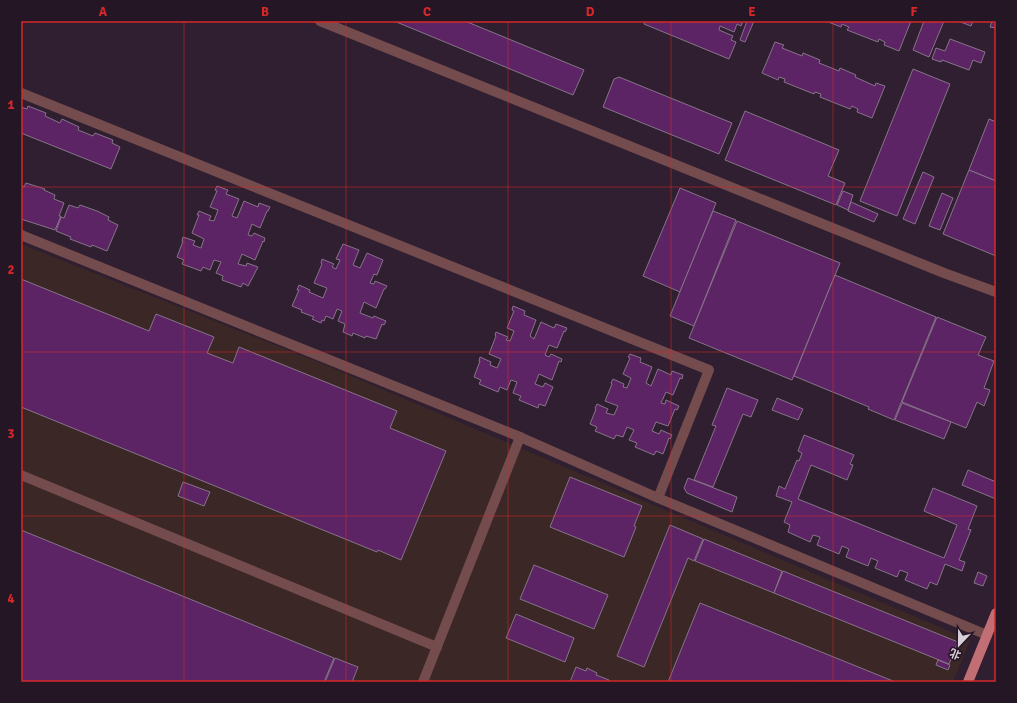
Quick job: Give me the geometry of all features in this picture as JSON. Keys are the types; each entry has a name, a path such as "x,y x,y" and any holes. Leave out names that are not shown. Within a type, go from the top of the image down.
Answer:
{"main road":[{"path":"968,682 996,613"}],"street":[{"path":"320,21 937,270 996,292"},
{"path":"21,93 709,370 658,498"},
{"path":"21,235 520,437 658,498 987,635"},
{"path":"423,682 520,437"},
{"path":"21,475 437,648"}],"shaded area":[{"path":"21,244 328,366 970,640 953,682 21,682"}],"building":[{"path":"394,21 465,21 584,70 573,95"},
{"path":"645,21 743,21 741,26 737,24 734,32 720,26 719,30 733,36 731,40 736,42 729,59 644,24"},
{"path":"747,21 754,21 745,42 740,40"},
{"path":"826,21 911,21 899,51 884,45 885,42 879,39 878,42 847,30 849,27 842,24 841,27"},
{"path":"924,21 944,21 929,57 913,50"},
{"path":"958,21 973,21 971,26"},
{"path":"992,21 996,21 996,28 990,27"},
{"path":"950,39 985,52 981,63 973,60 969,70 942,60 941,62 932,59 936,48 945,51"},
{"path":"775,42 784,45 782,48 802,56 803,53 820,60 819,63 839,71 840,68 875,86 876,83 885,86 872,118 857,112 858,109 852,106 850,109 820,97 821,94 815,92 814,94 784,82 785,79 779,77 778,80 762,73"},
{"path":"913,69 950,84 897,216 860,201"},
{"path":"619,77 732,123 719,154 603,107 614,79"},
{"path":"28,106 46,113 45,116 60,123 62,119 79,127 78,130 93,136 95,133 113,140 112,143 120,147 111,169 21,133 21,107 27,109"},
{"path":"745,111 839,150 828,176 845,183 836,205 725,160"},
{"path":"989,119 996,122 996,181 969,170"},
{"path":"969,170 996,181 996,256 943,234"},
{"path":"923,172 934,177 915,224 903,219"},
{"path":"26,183 45,189 44,190 55,195 54,199 64,203 59,216 61,216 55,230 21,219 21,185 24,187"},
{"path":"217,186 228,190 226,194 239,199 232,216 237,218 244,201 258,207 259,203 270,207 260,228 252,224 248,235 252,236 254,233 265,238 255,260 242,254 238,264 246,266 247,263 258,267 248,286 243,283 241,287 222,280 223,276 216,273 221,262 214,260 210,270 203,267 201,271 182,264 184,260 177,257 183,237 195,241 193,245 201,248 204,239 192,233 199,215 197,215 199,211 211,216 209,220 214,221 218,210 210,207 217,191 215,190"},
{"path":"680,188 716,203 680,292 643,276"},
{"path":"843,191 853,195 848,210 837,205"},
{"path":"942,193 953,198 940,230 929,226"},
{"path":"851,202 878,214 874,222 848,211"},
{"path":"69,205 78,208 80,205 97,211 109,217 108,220 118,225 107,251 70,239 71,237 56,231 61,217 64,218"},
{"path":"713,211 736,220 694,326 670,316"},
{"path":"737,221 840,263 792,380 689,338"},
{"path":"343,244 359,250 353,265 360,268 367,253 383,260 377,275 374,274 370,283 374,284 375,281 387,286 384,289 376,308 364,302 360,313 373,318 374,316 386,321 384,325 382,324 376,339 366,336 365,338 353,333 352,336 343,332 345,324 338,321 342,311 337,309 333,319 326,316 324,321 322,320 321,323 312,319 314,317 301,312 302,310 292,306 299,290 297,290 299,285 310,290 309,292 323,298 327,288 314,283 322,264 322,259 334,264 332,267 336,269 340,260 336,259"},
{"path":"835,275 936,317 894,420 868,409 869,407 794,376"},
{"path":"21,279 149,331 156,314 214,337 207,353 233,363 239,347 397,411 390,428 446,451 401,560 378,550 377,552 21,407"},
{"path":"513,306 525,311 524,315 536,320 530,336 534,339 541,322 554,328 556,324 567,328 565,332 564,331 557,348 549,345 545,355 549,357 551,354 562,359 561,362 559,361 552,380 539,374 535,384 543,387 545,383 553,387 545,406 539,404 538,408 519,400 521,396 513,393 517,382 511,380 507,390 500,387 498,392 479,384 481,380 474,377 480,357 491,362 490,365 497,368 501,359 489,354 496,336 496,332 508,337 506,340 510,341 514,331 507,328 514,311 512,310"},
{"path":"937,317 986,337 978,355 994,361 984,388 990,390 984,406 977,402 966,428 902,402"},
{"path":"630,354 641,358 640,362 652,367 646,383 651,386 658,369 671,375 672,371 683,375 682,379 680,378 673,395 666,392 661,403 665,404 666,400 679,406 677,410 675,409 668,426 656,422 652,431 659,434 661,430 672,435 670,439 669,438 663,454 656,451 654,455 635,447 637,443 629,440 634,430 627,427 623,437 616,435 614,439 595,431 597,427 590,424 597,404 608,409 606,413 614,415 618,406 605,401 613,379 624,384 623,387 627,388 631,378 623,374 630,358 628,357"},
{"path":"727,388 758,400 751,417 743,414 713,487 694,480 716,426 712,425"},
{"path":"777,398 803,409 798,420 772,410"},
{"path":"902,403 951,422 944,439 895,420"},
{"path":"804,435 854,455 850,464 853,465 847,480 811,465 798,499 944,558 957,525 924,511 933,488 977,506 968,529 971,530 959,560 965,562 962,571 945,564 937,585 930,582 927,589 905,580 908,573 900,570 897,577 875,568 878,561 871,558 868,566 846,557 849,549 842,546 839,554 817,545 820,537 813,535 810,542 788,532 790,525 784,522 792,502 776,496 779,486 785,489 797,460 799,461 802,453 798,451"},
{"path":"968,470 996,482 996,499 962,485"},
{"path":"570,477 642,506 634,526 636,527 624,557 550,527"},
{"path":"688,478 737,497 732,512 687,493 684,488"},
{"path":"183,482 210,492 204,506 178,496"},
{"path":"670,525 703,539 694,561 688,558 644,667 617,656"},
{"path":"21,530 334,658 324,682 21,682"},
{"path":"704,539 782,571 774,593 695,561"},
{"path":"534,565 608,595 594,629 520,599"},
{"path":"783,571 958,642 949,664 774,593"},
{"path":"978,572 987,576 983,586 974,583"},
{"path":"700,603 893,681 668,682"},
{"path":"516,614 574,638 565,662 506,638"},
{"path":"335,658 358,667 352,682 325,682"},
{"path":"938,660 950,665 948,670 936,665"},
{"path":"576,667 586,671 587,668 597,673 596,675 609,680 608,682 570,682"}]}
